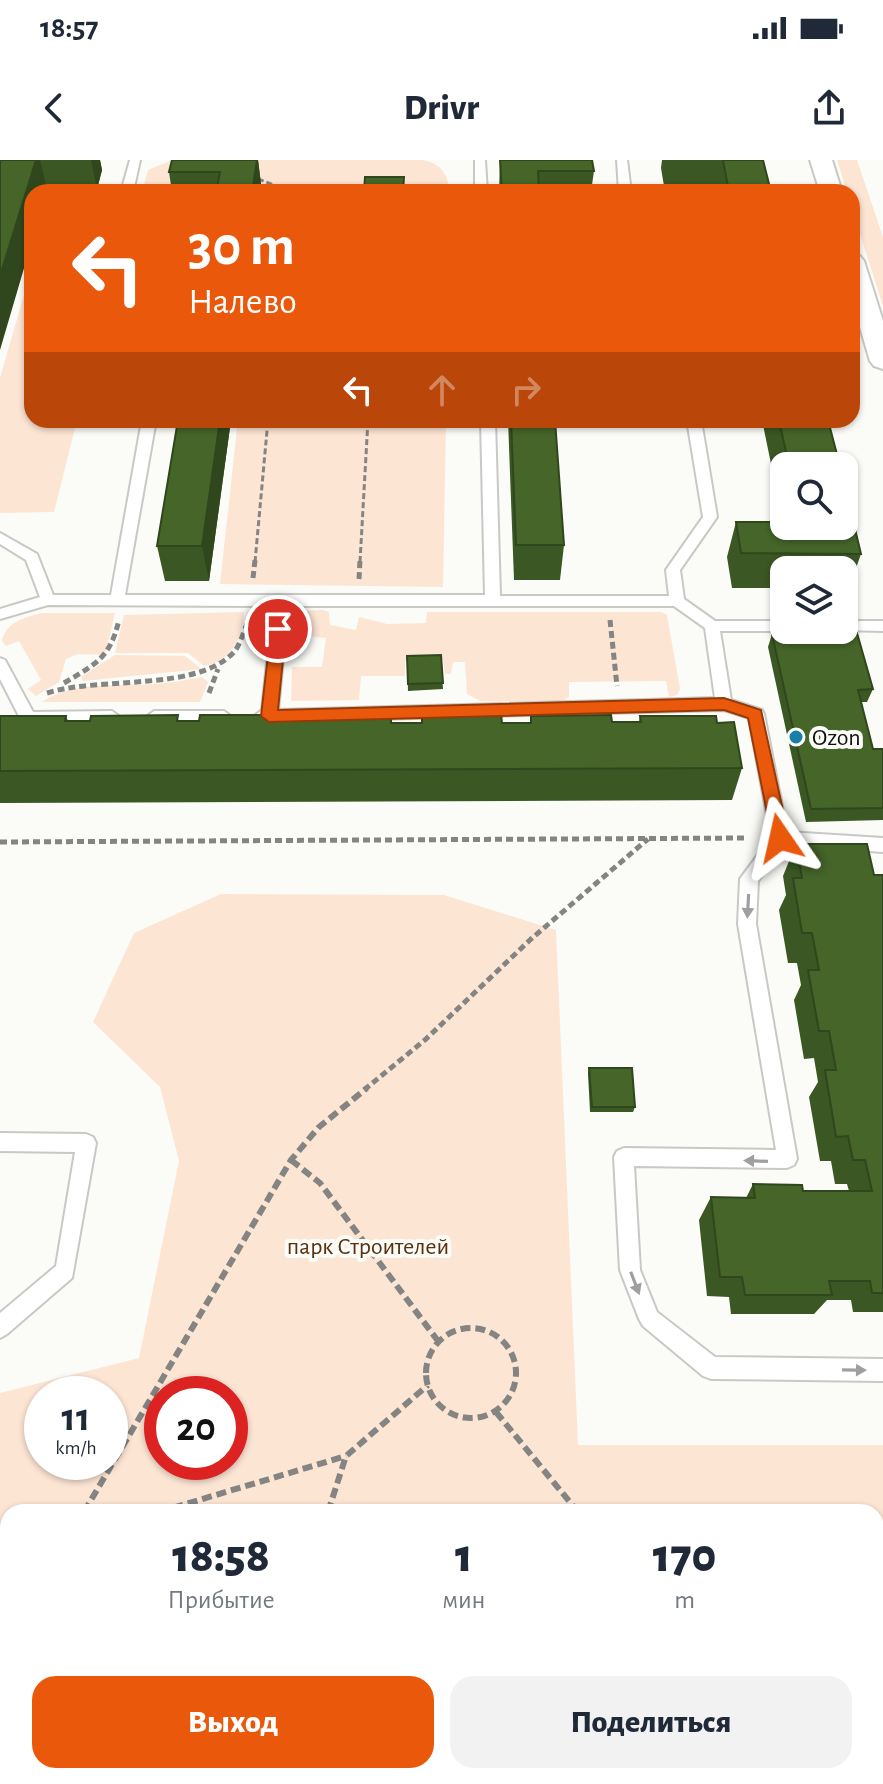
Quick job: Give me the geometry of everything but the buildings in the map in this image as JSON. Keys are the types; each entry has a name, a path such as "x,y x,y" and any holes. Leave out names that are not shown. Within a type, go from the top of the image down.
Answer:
{"street":[{"path":"821,160 828,184"},
{"path":"860,285 882,352"}],"lane":[{"path":"129,184 135,160"},
{"path":"480,160 481,184"},
{"path":"622,160 624,184"},
{"path":"120,600 148,428"},
{"path":"488,428 493,601"},
{"path":"677,601 673,570 710,517 695,428"},
{"path":"0,538 32,557 48,600"},
{"path":"0,614 48,600 677,601 712,626 770,626"},
{"path":"269,716 281,601"},
{"path":"712,626 724,704"},
{"path":"858,626 883,626"},
{"path":"0,664 28,718 269,716 724,704 756,714 780,838 749,879 747,924 787,1159 624,1157 630,1270 650,1319 711,1368 883,1370"},
{"path":"780,838 883,845"},
{"path":"0,1142 86,1143 65,1271 0,1327"}],"path":[{"path":"251,176 271,184"},
{"path":"56,688 74,683 169,678 219,668 232,659 240,648 251,601 267,428"},
{"path":"358,601 368,428"},
{"path":"22,706 107,657 114,647 120,600"},
{"path":"609,601 619,707"},
{"path":"0,842 780,838"},
{"path":"89,1504 291,1160 319,1127 426,1039 531,939 648,839"},
{"path":"291,1160 320,1183 438,1341"},
{"path":"480,1328 491,1332 508,1347 514,1358 512,1393 496,1412 461,1418 441,1406 428,1385 427,1362 438,1341 458,1329 480,1328"},
{"path":"186,1504 346,1456 428,1385"},
{"path":"496,1412 571,1504"},
{"path":"331,1504 346,1456"}],"green space":[{"path":"172,160 423,160 442,170 448,184 144,184 148,170"},
{"path":"837,160 857,160 883,237 883,306 860,234 860,184 844,184"},
{"path":"24,295 24,428 75,428 54,512 0,513 0,378"},
{"path":"237,428 446,428 443,587 220,584"},
{"path":"293,611 329,612 330,625 356,630 359,617 387,624 426,623 427,612 661,612 667,615 680,689 677,695 669,697 666,681 569,682 569,697 561,702 480,701 467,694 465,662 453,662 451,674 445,674 443,660 405,661 405,676 361,676 359,700 291,701 292,667 322,667 326,638 297,635"},
{"path":"244,612 234,647 222,660 213,664 204,666 188,653 115,653 124,615"},
{"path":"41,613 115,613 105,655 78,654 66,659 59,682 36,696 28,689 41,680 19,641 6,646 2,641 12,625"},
{"path":"115,655 185,656 202,669 83,681 81,677"},
{"path":"202,677 208,682 200,702 42,702 85,687 165,683"},
{"name":"парк Строителей","path":"221,894 444,895 556,930 578,1445 883,1445 883,1504 0,1504 0,1393 24,1387 24,1480 128,1480 128,1376 68,1376 139,1358 179,1161 160,1087 93,1022 134,933"}],"place":[{"name":"Ozon","path":"796,737"}],"route":[{"path":"278,629 269,716 724,704 756,714 780,838"}]}
